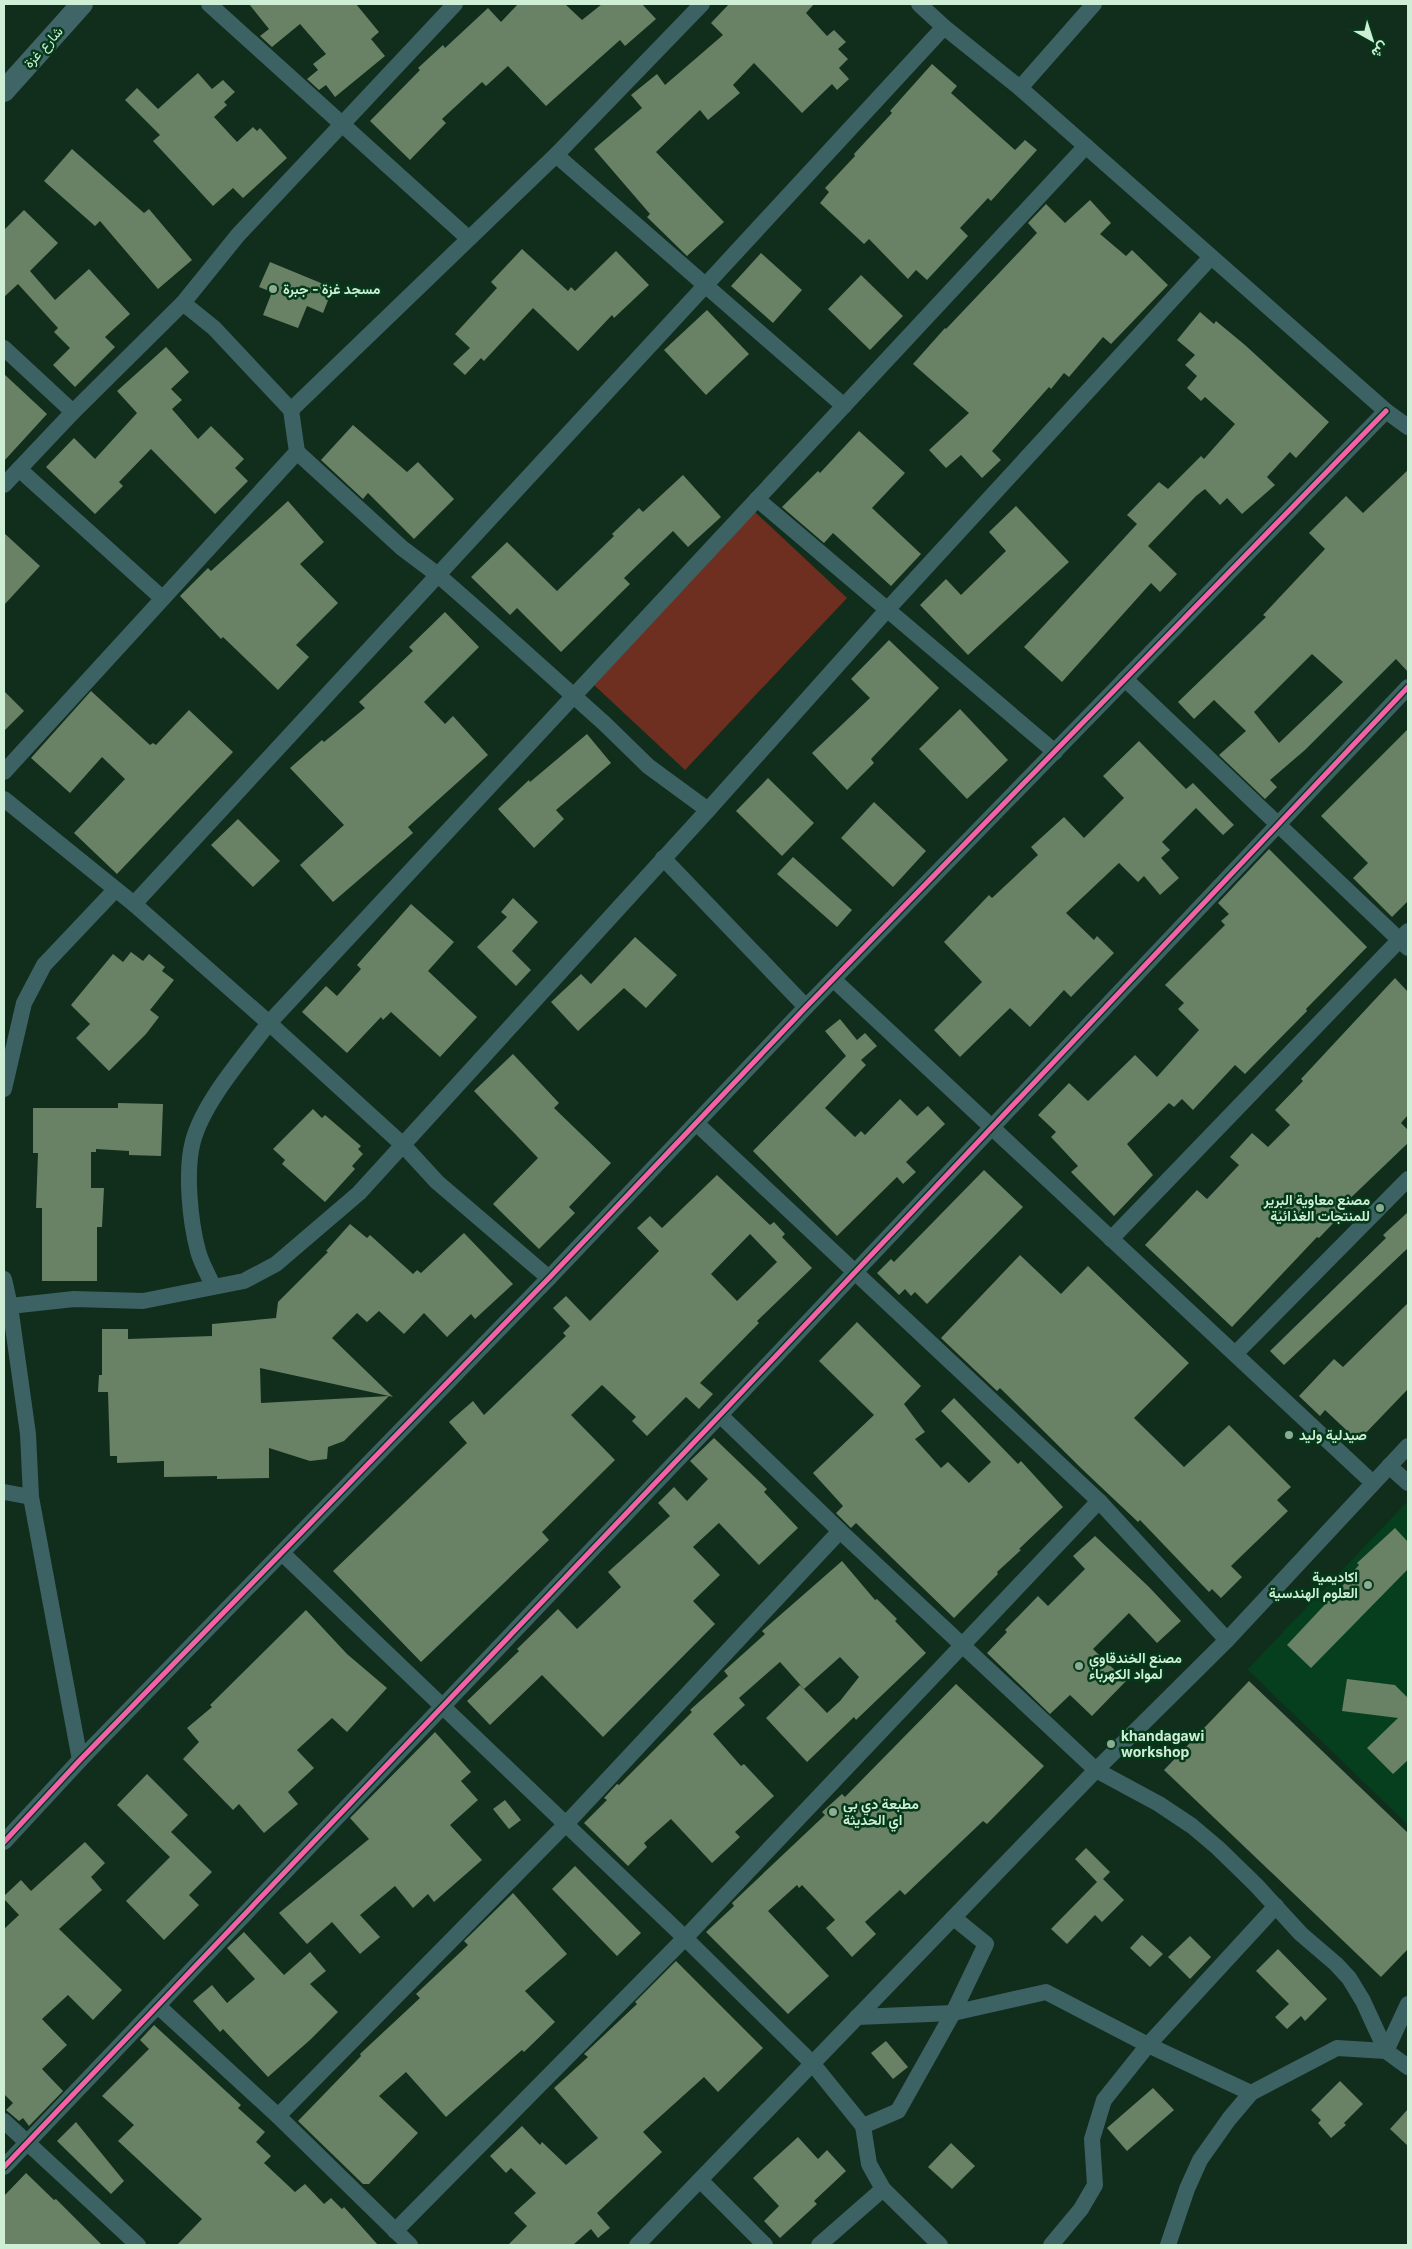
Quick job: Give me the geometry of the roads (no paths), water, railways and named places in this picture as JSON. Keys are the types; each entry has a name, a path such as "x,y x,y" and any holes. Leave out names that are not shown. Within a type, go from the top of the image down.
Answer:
{"main road":[{"name":"شارع غزة","path":"4,91 82,4"}],"street":[{"path":"209,4 468,238"},
{"path":"4,485 72,412 183,303 238,236 455,4"},
{"path":"291,410 468,238 556,156 702,4"},
{"path":"919,4 944,27 1020,88 1386,411 1408,427"},
{"path":"1020,88 1094,4"},
{"path":"134,904 944,27"},
{"path":"213,1286 198,1251 191,1203 190,1167 193,1140 215,1094 269,1023 1086,146"},
{"path":"556,156 844,406"},
{"path":"10,1306 74,1299 143,1301 244,1281 276,1264 359,1194 886,611 1211,256"},
{"path":"183,303 214,328 291,410 297,452 402,548 438,574 573,695 648,766 708,810"},
{"path":"4,348 72,412"},
{"path":"4,1842 80,1760 283,1554 549,1278 806,1007 1386,411"},
{"path":"4,772 297,452"},
{"path":"19,469 162,598"},
{"path":"757,498 886,611 1054,752"},
{"path":"1111,1239 1405,940 1277,823 1125,679"},
{"path":"4,2167 720,1415 1277,823 1408,687"},
{"path":"4,799 114,890 134,904 403,1144 437,1182 549,1278"},
{"path":"663,858 806,1007"},
{"path":"4,1089 24,1004 44,965 114,890"},
{"path":"834,980 990,1128 1373,1483"},
{"path":"696,1123 1098,1501 1227,1640"},
{"path":"1235,1354 1408,1179"},
{"path":"4,1279 10,1306 28,1434 31,1496 80,1760"},
{"path":"720,1415 840,1532 1096,1770 1159,1804 1192,1826 1240,1869 1301,1934 1336,1964 1349,1978 1363,2002 1386,2051 1408,2067"},
{"path":"637,2245 1096,1770 1227,1640 1408,1446"},
{"path":"1390,1466 1408,1483"},
{"path":"4,1492 31,1496"},
{"path":"395,2231 685,1938 1098,1501"},
{"path":"278,2116 565,1825 840,1532"},
{"path":"283,1554 685,1938 812,2063 864,2126 869,2164 883,2189 940,2245"},
{"path":"1051,2245 1081,2209 1095,2185 1092,2139 1104,2100 1148,2045 1276,1906"},
{"path":"864,2126 898,2111 953,2013 986,1944 954,1918"},
{"path":"857,2017 953,2013 1046,1992 1148,2045 1251,2093"},
{"path":"1386,2051 1408,2004"},
{"path":"158,2006 278,2116 410,2245"},
{"path":"1168,2245 1187,2189 1200,2160 1229,2119 1251,2093 1337,2048 1386,2051"},
{"path":"4,2121 138,2245"},
{"path":"700,2180 765,2245"},
{"path":"819,2245 883,2189"}],"place":[{"name":"مسجد غزة - جبرة","path":"273,289"},
{"name":"مصنع معاوية البرير للمنتجات الغذائية","path":"1380,1208"},
{"name":"صيدلية وليد","path":"1289,1435"},
{"name":"اكاديمية العلوم الهندسية","path":"1368,1585"},
{"name":"مصنع الخندقاوي لمواد الكهرباء","path":"1079,1666"},
{"name":"khandagawi workshop","path":"1111,1744"},
{"name":"مطبعة دي بي اي الحديثة","path":"833,1812"}]}
